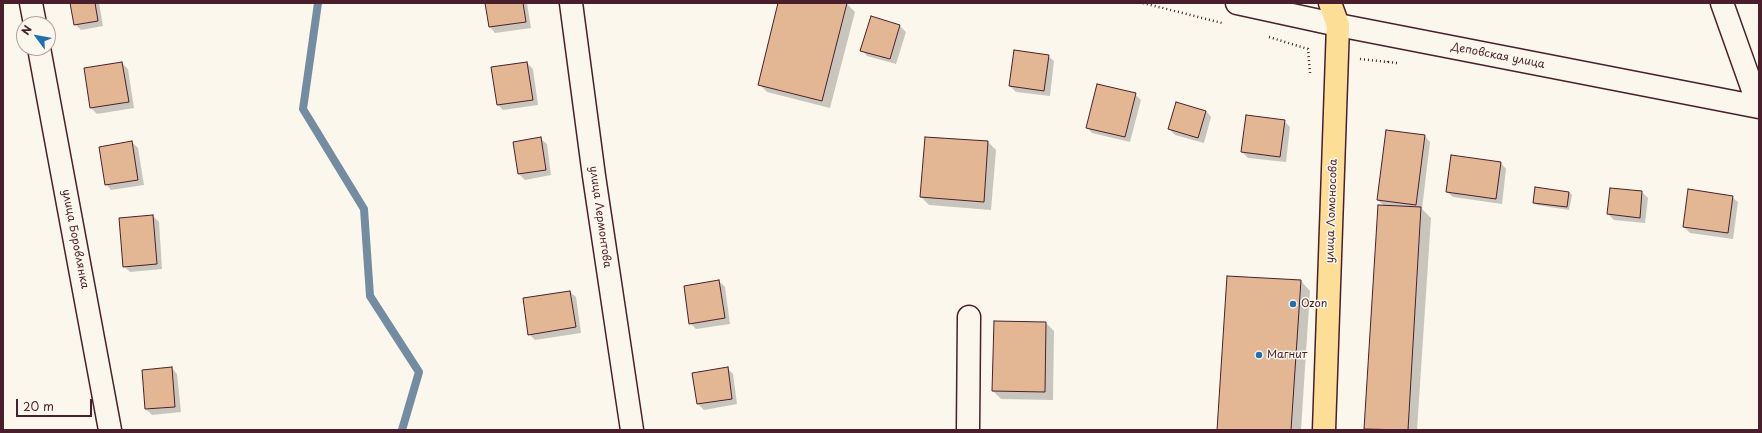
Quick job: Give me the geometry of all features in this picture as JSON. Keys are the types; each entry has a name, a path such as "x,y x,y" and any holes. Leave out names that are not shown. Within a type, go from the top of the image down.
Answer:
{"main road":[{"name":"улица Ломоносова","path":"1325,425 1338,25 1330,3"}],"street":[{"path":"31,3 33,16"},
{"name":"улица Лермонтова","path":"571,3 594,176 632,430"},
{"name":"Деповская улица","path":"1237,3 1338,25 1759,107"},
{"path":"1722,3 1759,107"},
{"name":"улица Боровлянка","path":"40,56 110,430"},
{"path":"968,430 969,317"}],"path":[{"path":"1143,3 1223,23"},
{"path":"1266,36 1308,49 1311,78"},
{"path":"1358,66 1360,59 1388,62 1388,55"}],"building":[{"path":"70,3 95,3 98,21 74,25"},
{"path":"485,3 523,3 526,22 489,27"},
{"path":"778,3 847,3 822,101 758,85"},
{"path":"871,16 900,25 890,59 860,51"},
{"path":"1014,50 1049,55 1044,91 1009,86"},
{"path":"122,62 129,102 90,108 84,68"},
{"path":"527,62 533,100 497,105 491,67"},
{"path":"1097,84 1136,93 1125,137 1086,128"},
{"path":"1176,102 1206,111 1198,138 1168,129"},
{"path":"1246,115 1285,120 1280,157 1241,152"},
{"path":"1386,130 1425,135 1416,205 1377,200"},
{"path":"541,137 546,170 518,174 513,142"},
{"path":"925,137 988,141 984,202 920,197"},
{"path":"132,141 138,180 105,185 99,147"},
{"path":"1451,155 1501,162 1496,199 1446,192"},
{"path":"1535,187 1569,192 1567,207 1533,203"},
{"path":"1610,188 1642,191 1640,218 1607,214"},
{"path":"1688,189 1733,196 1728,233 1683,227"},
{"path":"1378,205 1421,207 1408,430 1364,429"},
{"path":"153,215 157,264 123,267 119,218"},
{"name":"Магнит","path":"1227,276 1301,280 1291,430 1217,430"},
{"path":"719,280 725,318 689,324 684,286"},
{"path":"570,291 576,327 528,335 523,298"},
{"path":"994,321 1046,322 1045,392 992,391"},
{"path":"172,367 175,407 145,409 142,370"},
{"path":"728,367 732,399 697,404 692,373"}],"waterway":[{"path":"318,3 303,109 364,209 370,296 419,372 402,430"}],"place":[{"name":"Ozon","path":"1293,304"},
{"name":"Магнит","path":"1259,355"}]}
